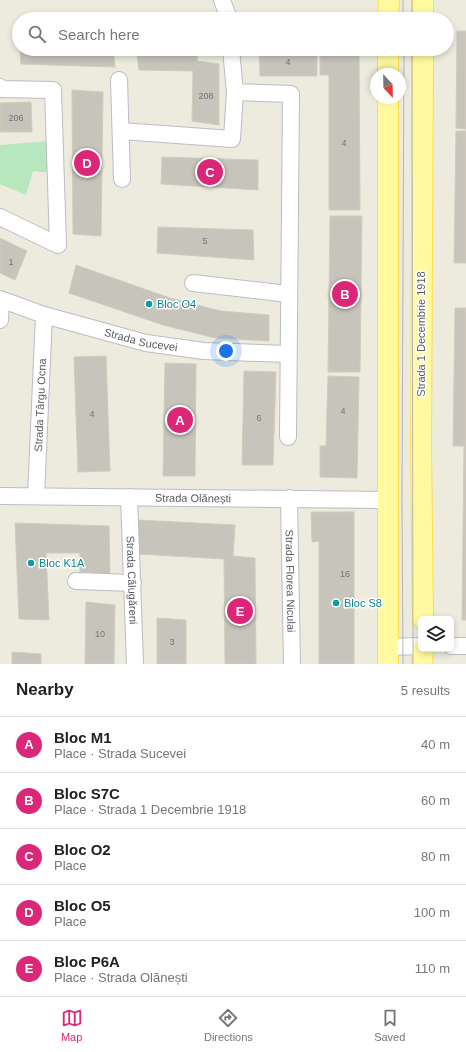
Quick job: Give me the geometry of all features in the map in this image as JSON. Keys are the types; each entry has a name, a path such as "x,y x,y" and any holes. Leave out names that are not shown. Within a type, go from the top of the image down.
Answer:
{"main road":[{"path":"388,0 388,12"},
{"path":"423,0 423,12"},
{"path":"388,56 388,68"},
{"name":"Strada 1 Decembrie 1918","path":"422,56 421,448 423,616"},
{"path":"388,104 388,655"},
{"path":"422,664 423,652"}],"street":[{"path":"222,0 226,12"},
{"path":"121,130 232,139 235,92 232,56"},
{"path":"119,80 122,179"},
{"path":"0,89 53,90 58,245 0,217"},
{"path":"235,92 291,94 287,354 288,437"},
{"path":"193,283 288,294"},
{"path":"0,299 0,320"},
{"name":"Strada Sucevei","path":"0,299 44,315 146,343 204,351 287,354"},
{"name":"Strada Târgu Ocna","path":"36,496 44,315"},
{"name":"Strada Olănești","path":"0,496 387,500"},
{"name":"Strada Călugăreni","path":"129,497 135,664"},
{"name":"Strada Florea Niculai","path":"289,498 292,664"},
{"path":"76,581 133,583"},
{"path":"454,646 466,646"},
{"path":"388,655 418,647"}],"green space":[{"path":"50,141 51,173 33,171 26,195 0,184 0,145"}],"building":[{"path":"457,31 466,31 466,129 456,128"},
{"path":"20,56 114,56 115,67 21,64"},
{"path":"137,56 197,56 197,61 219,64 219,125 192,121 193,71 139,70"},
{"path":"259,56 317,56 317,76 260,76"},
{"path":"320,56 359,56 360,210 329,210 329,75 320,75"},
{"path":"72,90 103,92 101,236 73,234"},
{"path":"31,102 32,132 0,132 0,103"},
{"path":"456,131 466,131 466,263 454,263"},
{"path":"162,157 258,160 258,190 161,184"},
{"path":"330,216 362,216 360,372 328,372"},
{"path":"158,227 253,230 254,260 157,253"},
{"path":"0,238 27,251 15,280 0,273"},
{"name":"Bloc O4","path":"76,265 170,298 221,311 269,315 269,341 215,338 163,325 69,293"},
{"path":"455,308 466,308 466,620 462,620 464,446 453,446"},
{"path":"106,356 110,471 78,472 74,357"},
{"path":"165,363 196,364 195,476 163,476"},
{"path":"244,371 276,372 273,465 242,465"},
{"path":"328,376 359,377 357,478 320,477 320,446 326,446"},
{"name":"Bloc S8","path":"311,512 354,512 354,664 319,664 319,541 312,542"},
{"path":"138,520 235,525 233,556 255,558 256,664 225,664 224,559 139,554"},
{"name":"Bloc K1A","path":"15,523 109,526 110,574 80,572 80,553 46,553 49,620 19,619"},
{"path":"86,602 115,605 114,664 85,664"},
{"path":"157,618 186,620 186,664 157,664"},
{"path":"12,652 41,654 41,664 12,664"}],"tram line":[{"path":"403,0 403,12"},
{"path":"412,0 412,12"},
{"path":"403,664 402,498 404,56"},
{"path":"412,56 413,664"}],"place":[{"name":"Bloc O5","path":"87,163"},
{"name":"Bloc O2","path":"210,172"},
{"name":"Bloc S7C","path":"345,294"},
{"name":"Bloc O4","path":"149,304"},
{"name":"Bloc M1","path":"180,420"},
{"name":"Bloc K1A","path":"31,563"},
{"name":"Bloc S8","path":"336,603"},
{"name":"Bloc P6A","path":"240,611"}]}
